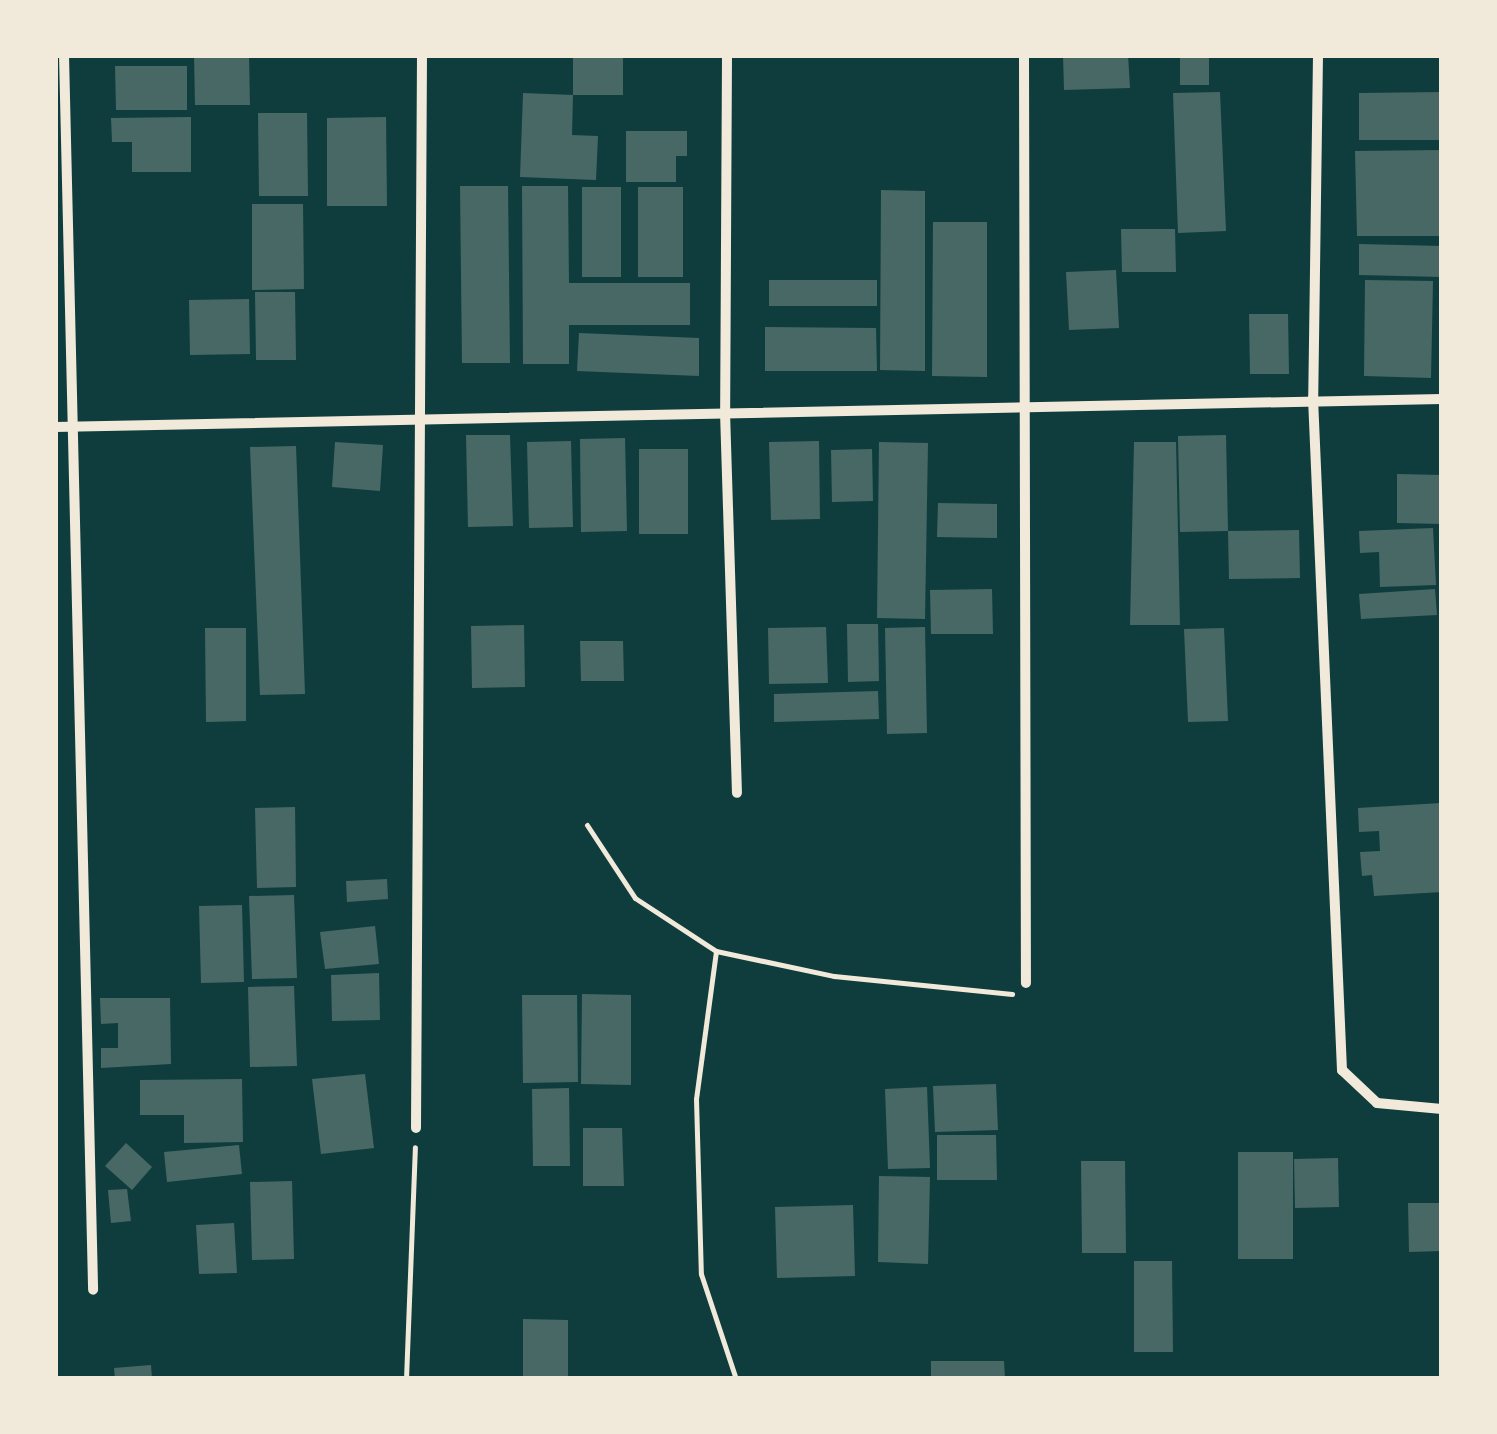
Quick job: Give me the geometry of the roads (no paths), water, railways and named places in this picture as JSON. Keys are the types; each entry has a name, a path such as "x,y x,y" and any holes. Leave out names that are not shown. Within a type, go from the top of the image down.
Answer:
{"street":[{"path":"64,55 93,1290"},
{"path":"416,1128 416,419 422,55"},
{"path":"727,55 726,412 737,793"},
{"path":"1024,55 1030,404 1026,984"},
{"path":"1318,55 1313,398 1342,1070 1377,1103 1442,1109"},
{"path":"55,428 1442,398"}]}
